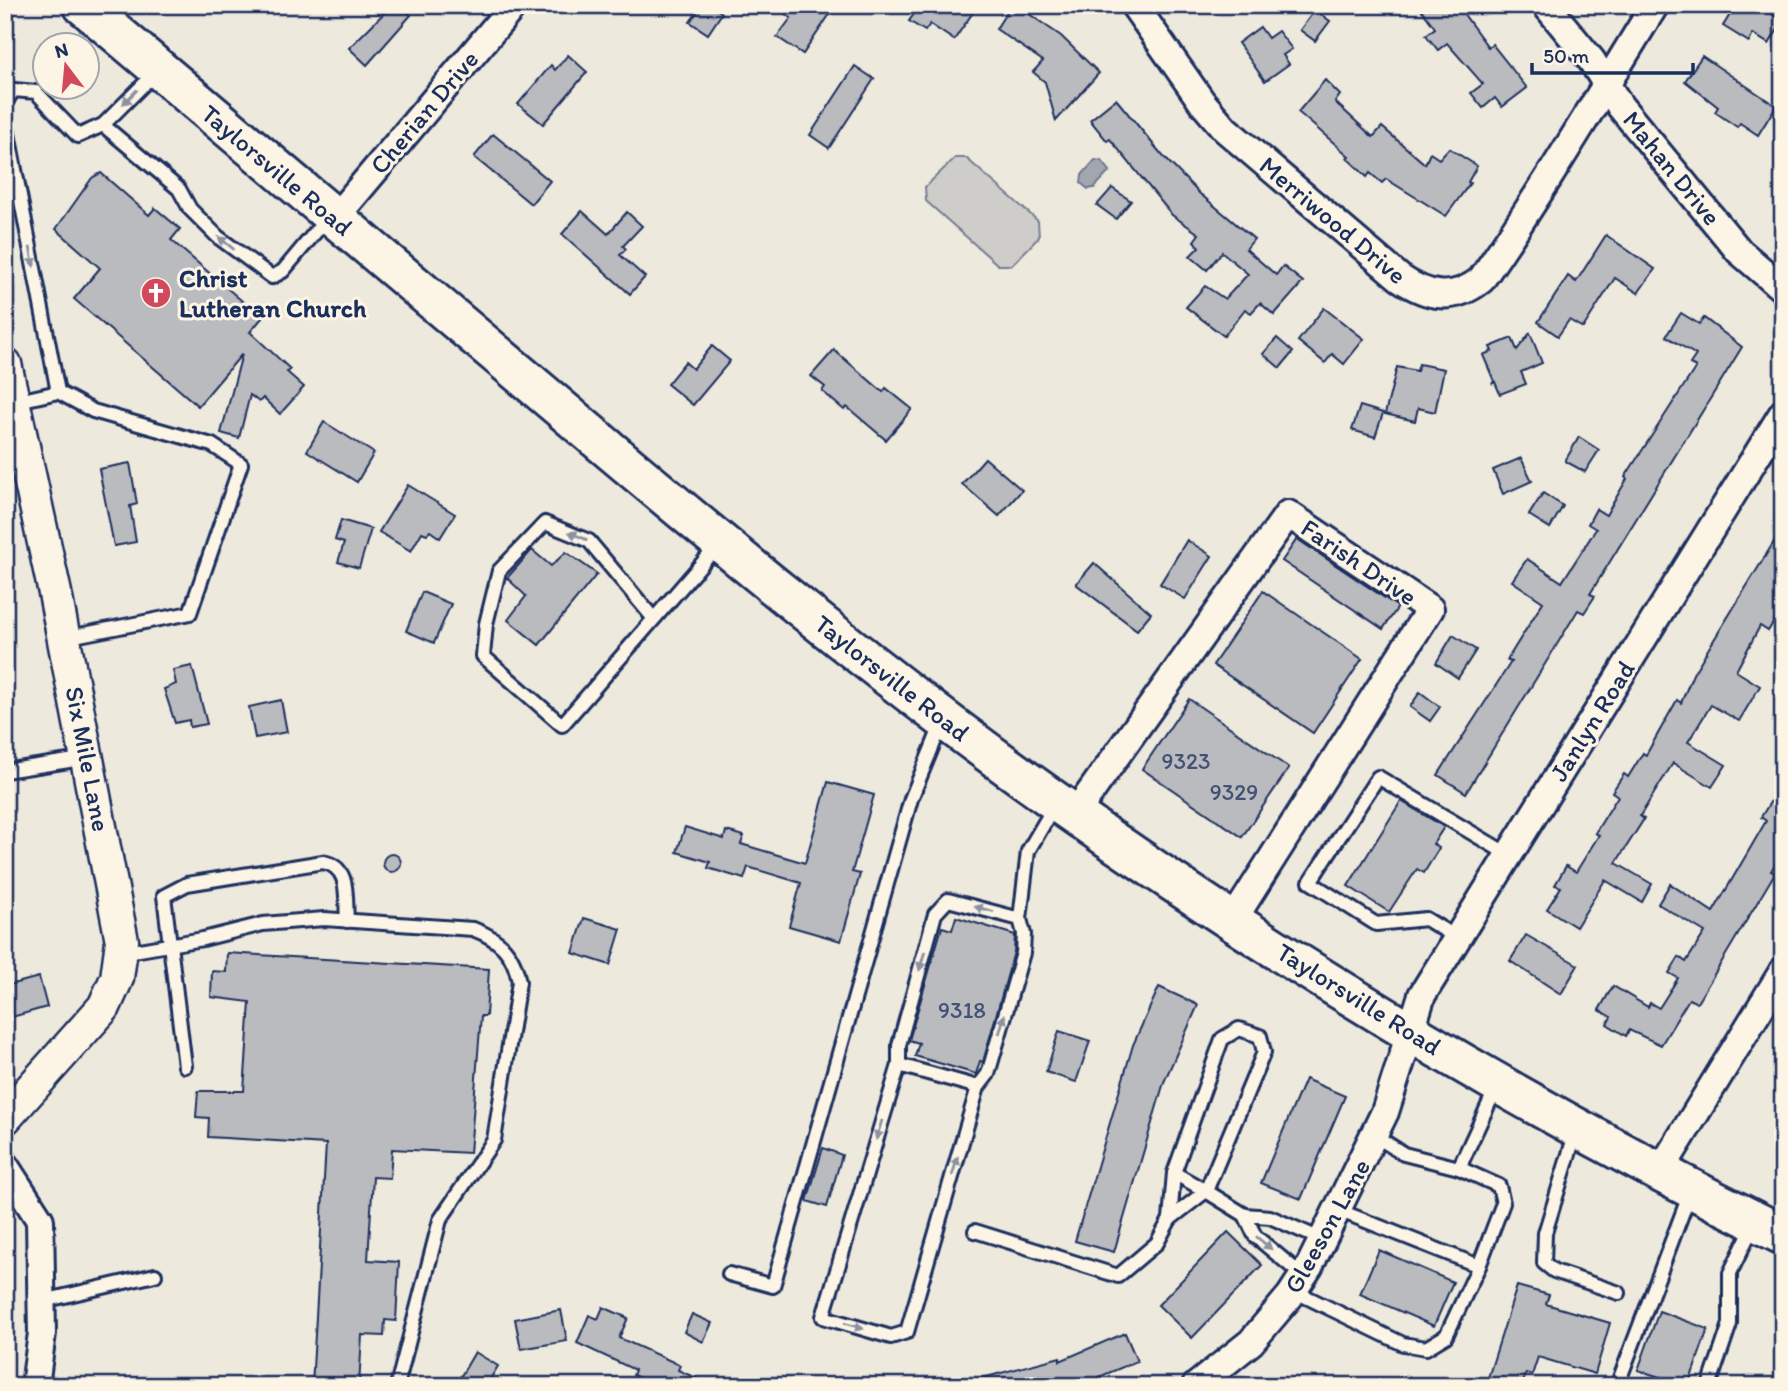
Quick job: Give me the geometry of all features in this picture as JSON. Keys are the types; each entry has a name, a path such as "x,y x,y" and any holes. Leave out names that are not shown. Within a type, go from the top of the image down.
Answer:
{"main road":[{"name":"Taylorsville Road","path":"83,5 720,542 944,719 1066,808 1409,1034 1675,1181 1769,1228"}],"street":[{"name":"Cherian Drive","path":"332,217 514,5"},
{"name":"Merriwood Drive","path":"1134,5 1202,102 1225,129 1400,278 1429,294 1456,294 1481,280 1655,5"},
{"name":"Mahan Drive","path":"1546,5 1607,83 1620,106 1739,251 1783,289"},
{"name":"Six Mile Lane","path":"5,1118 104,1007 117,978 122,953 121,923 64,638 9,385"},
{"name":"Janlyn Road","path":"1409,1034 1422,995 1783,412"},
{"name":"Farish Drive","path":"1066,808 1288,514 1430,609 1233,920"},
{"path":"1675,1181 1783,971"},
{"name":"Gleeson Lane","path":"1196,1386 1251,1342 1299,1283 1375,1136 1409,1034"},
{"path":"5,1166 40,1220 43,1301 35,1386"}],"lane":[{"path":"5,102 15,90 36,92 78,136 103,125 158,69"},
{"path":"5,118 58,392"},
{"path":"103,125 179,189 190,209 218,237 272,277 283,271 332,217"},
{"path":"9,385 58,392 93,411 212,445 241,464 190,613 64,638"},
{"path":"654,619 589,541 545,523 499,571 486,624 483,656 562,725 654,619 720,542"},
{"path":"729,1274 773,1286 911,799 944,719"},
{"path":"5,771 88,758"},
{"path":"1457,938 1426,919 1376,924 1310,882 1378,777 1509,855"},
{"path":"1020,919 948,900 935,914 899,1045 899,1065 824,1317 891,1337 907,1332 978,1087 988,1074 1023,953 1024,934 1020,919 1028,850 1066,808"},
{"path":"185,1066 164,895 187,884 323,862 335,864 343,872 347,921"},
{"path":"122,953 263,924 347,921 472,929 493,936 516,961 519,982 495,1140 440,1220 397,1386"},
{"path":"975,1231 1118,1276 1157,1242 1170,1219 1206,1191 1264,1052 1260,1036 1239,1029 1222,1039 1174,1173 1170,1219"},
{"path":"899,1065 978,1087"},
{"path":"1458,1168 1499,1083"},
{"path":"1577,1128 1545,1233 1544,1263 1553,1271 1619,1293"},
{"path":"1245,1215 1255,1236 1299,1283 1402,1344 1426,1348 1446,1336 1479,1266 1503,1203 1499,1186 1458,1168 1404,1154 1375,1136"},
{"path":"1174,1173 1245,1215 1270,1217 1323,1240"},
{"path":"1617,1386 1675,1181"},
{"path":"1338,1210 1479,1266"},
{"path":"1710,1386 1730,1324 1730,1273 1769,1228"},
{"path":"43,1301 155,1275"}],"shaded area":[{"path":"955,158 966,158 1038,221 1039,237 1012,265 998,265 926,201 925,187"},
{"path":"1095,160 1102,161 1110,171 1094,188 1088,189 1081,183 1082,175"}],"building":[{"path":"392,5 400,5 411,15 367,65 349,48"},
{"path":"702,5 711,5 722,13 708,34 690,22"},
{"path":"773,5 836,5 803,54 777,37 791,18"},
{"path":"902,5 978,5 954,40 930,24 925,31 909,21 914,14"},
{"path":"1011,5 1016,5 1061,36 1099,73 1056,121 1045,82 1033,72 1043,61 996,29"},
{"path":"1418,5 1457,5 1488,47 1492,44 1527,88 1502,107 1495,98 1483,108 1471,93 1483,84 1447,43 1438,50 1426,35 1435,28"},
{"path":"1736,5 1770,5 1767,11 1783,21 1769,44 1753,34 1749,42 1723,26"},
{"path":"1315,10 1330,21 1315,41 1300,30"},
{"path":"1260,27 1268,38 1278,31 1292,49 1283,55 1289,64 1265,81 1238,43"},
{"path":"568,55 587,72 543,124 518,104 551,65 555,70"},
{"path":"1702,56 1776,106 1758,135 1740,123 1737,127 1715,112 1718,107 1685,81"},
{"path":"855,66 874,79 829,148 810,135"},
{"path":"1325,80 1340,95 1335,102 1373,137 1382,127 1425,164 1430,153 1439,159 1449,148 1477,166 1468,182 1470,183 1446,216 1386,179 1382,183 1370,173 1367,177 1347,158 1349,156 1298,112"},
{"path":"1116,99 1162,155 1199,193 1254,239 1246,249 1276,275 1283,266 1303,282 1274,315 1260,303 1251,313 1245,309 1224,336 1186,307 1205,286 1225,299 1248,274 1222,252 1207,270 1190,256 1199,247 1194,241 1199,234 1172,215 1110,139 1107,141 1090,120"},
{"path":"493,134 550,181 531,204 474,157"},
{"name":"Christ Lutheran Church","path":"101,173 149,215 155,208 180,229 171,240 262,318 250,332 290,369 287,372 304,387 280,414 263,398 259,402 250,395 239,438 221,433 242,354 198,406 74,299 100,268 56,229 92,178"},
{"path":"1112,188 1131,201 1116,219 1097,205"},
{"path":"582,211 608,234 627,212 642,226 623,246 626,249 620,255 645,277 630,294 562,234"},
{"path":"1606,235 1655,269 1638,293 1615,278 1583,328 1569,320 1558,336 1538,322 1568,276 1576,282"},
{"path":"1324,308 1364,339 1344,364 1332,354 1325,363 1298,341"},
{"path":"1681,313 1699,324 1704,318 1742,347 1590,594 1595,596 1584,613 1578,610 1466,793 1438,775 1511,662 1507,660 1543,602 1512,581 1527,559 1562,582 1596,529 1588,524 1596,509 1606,515 1627,479 1625,477 1696,367 1690,364 1696,355 1666,336"},
{"path":"1530,333 1542,363 1521,372 1526,384 1500,394 1495,382 1492,384 1494,381 1483,355 1492,351 1490,347 1512,338 1517,350"},
{"path":"1277,338 1293,352 1280,368 1263,354"},
{"path":"712,346 730,361 693,405 667,384 685,362 693,369"},
{"path":"834,350 883,392 886,388 912,409 886,440 847,407 844,410 822,391 825,387 811,376"},
{"path":"1419,364 1444,369 1435,412 1418,408 1415,421 1385,414 1397,367 1417,371"},
{"path":"1360,406 1383,413 1375,437 1352,430"},
{"path":"324,422 374,453 357,482 307,451"},
{"path":"1579,437 1599,450 1585,472 1565,461"},
{"path":"985,458 1022,490 999,516 962,484"},
{"path":"1521,458 1532,481 1503,494 1493,470"},
{"path":"130,463 137,504 130,506 136,542 114,546 99,469"},
{"path":"408,485 455,514 440,538 430,531 427,534 422,532 411,551 379,532"},
{"path":"1543,493 1563,506 1550,528 1529,515"},
{"path":"341,520 371,529 359,568 338,562 344,543 335,540"},
{"path":"1783,527 1783,607 1768,631 1760,626 1736,671 1760,686 1739,721 1711,705 1688,742 1726,765 1712,787 1673,763 1640,816 1644,819 1616,863 1652,884 1642,902 1605,880 1576,927 1547,909 1561,887 1555,885 1566,866 1576,872 1599,835 1595,833 1618,796 1612,792 1624,774 1628,777 1643,753 1646,755 1677,700 1681,703 1693,674"},
{"path":"1297,539 1398,607 1383,629 1282,561"},
{"path":"1187,540 1212,556 1185,599 1160,584"},
{"path":"532,550 551,566 566,552 597,574 539,645 508,620 526,596 507,578"},
{"path":"1094,563 1151,613 1137,630 1076,584"},
{"path":"1263,591 1362,659 1313,733 1213,665"},
{"path":"422,592 451,604 434,643 406,631"},
{"path":"1453,635 1476,650 1458,678 1436,663"},
{"path":"192,666 207,724 190,727 189,720 175,723 164,689 176,684 173,670"},
{"path":"1420,692 1440,707 1430,721 1410,707"},
{"path":"1189,699 1289,768 1242,837 1142,769"},
{"path":"281,700 287,732 255,738 249,707"},
{"path":"1783,781 1783,851 1771,871 1775,873 1697,1003 1689,999 1661,1045 1629,1030 1626,1036 1607,1024 1611,1017 1599,1010 1613,986 1648,1007 1650,1003 1659,1008 1678,978 1669,973 1679,957 1686,962 1705,932 1658,904 1670,884 1713,912 1766,821 1761,817"},
{"path":"828,782 874,795 852,872 860,874 841,941 789,926 801,883 748,867 744,879 708,868 710,862 677,852 685,827 724,839 726,831 744,836 741,844 805,863"},
{"path":"1401,801 1444,827 1433,844 1439,848 1424,873 1417,869 1389,912 1348,886"},
{"path":"392,854 398,857 401,863 398,869 392,872 386,869 383,863 386,857"},
{"path":"956,917 1015,935 1014,952 983,1062 980,1061 976,1074 915,1056 919,1043 909,1040 942,927 952,930"},
{"path":"584,918 621,929 610,965 573,953"},
{"path":"1526,935 1578,965 1561,994 1510,961"},
{"path":"227,953 489,969 486,1016 481,1016 470,1153 392,1149 390,1178 373,1177 368,1260 399,1262 396,1321 385,1320 384,1336 362,1335 359,1386 312,1386 326,1144 208,1137 209,1118 196,1117 198,1091 244,1091 250,1002 211,997 212,971 226,972"},
{"path":"39,977 47,1007 5,1019 5,986"},
{"path":"1159,987 1198,1005 1164,1082 1114,1252 1075,1241 1133,1045"},
{"path":"1059,1031 1090,1041 1076,1082 1046,1072"},
{"path":"1305,1079 1345,1096 1301,1199 1261,1183"},
{"path":"823,1148 842,1155 827,1207 807,1201"},
{"path":"1228,1232 1262,1265 1192,1338 1158,1305"},
{"path":"1379,1250 1453,1282 1434,1326 1360,1294"},
{"path":"1517,1286 1549,1295 1546,1304 1610,1323 1595,1374 1538,1357 1532,1375 1526,1373 1522,1386 1503,1386 1487,1381"},
{"path":"603,1307 628,1318 619,1338 680,1365 678,1370 714,1386 657,1386 633,1375 635,1370 577,1343 589,1315 598,1319"},
{"path":"561,1310 567,1341 521,1349 515,1319"},
{"path":"1659,1311 1708,1329 1688,1386 1638,1370"},
{"path":"692,1314 712,1323 703,1342 684,1332"},
{"path":"1125,1333 1137,1361 1078,1386 975,1386 975,1380 1060,1357 1060,1361"},
{"path":"475,1352 498,1366 486,1386 455,1386"}],"place":[{"name":"Christ Lutheran Church","path":"156,293"}]}
